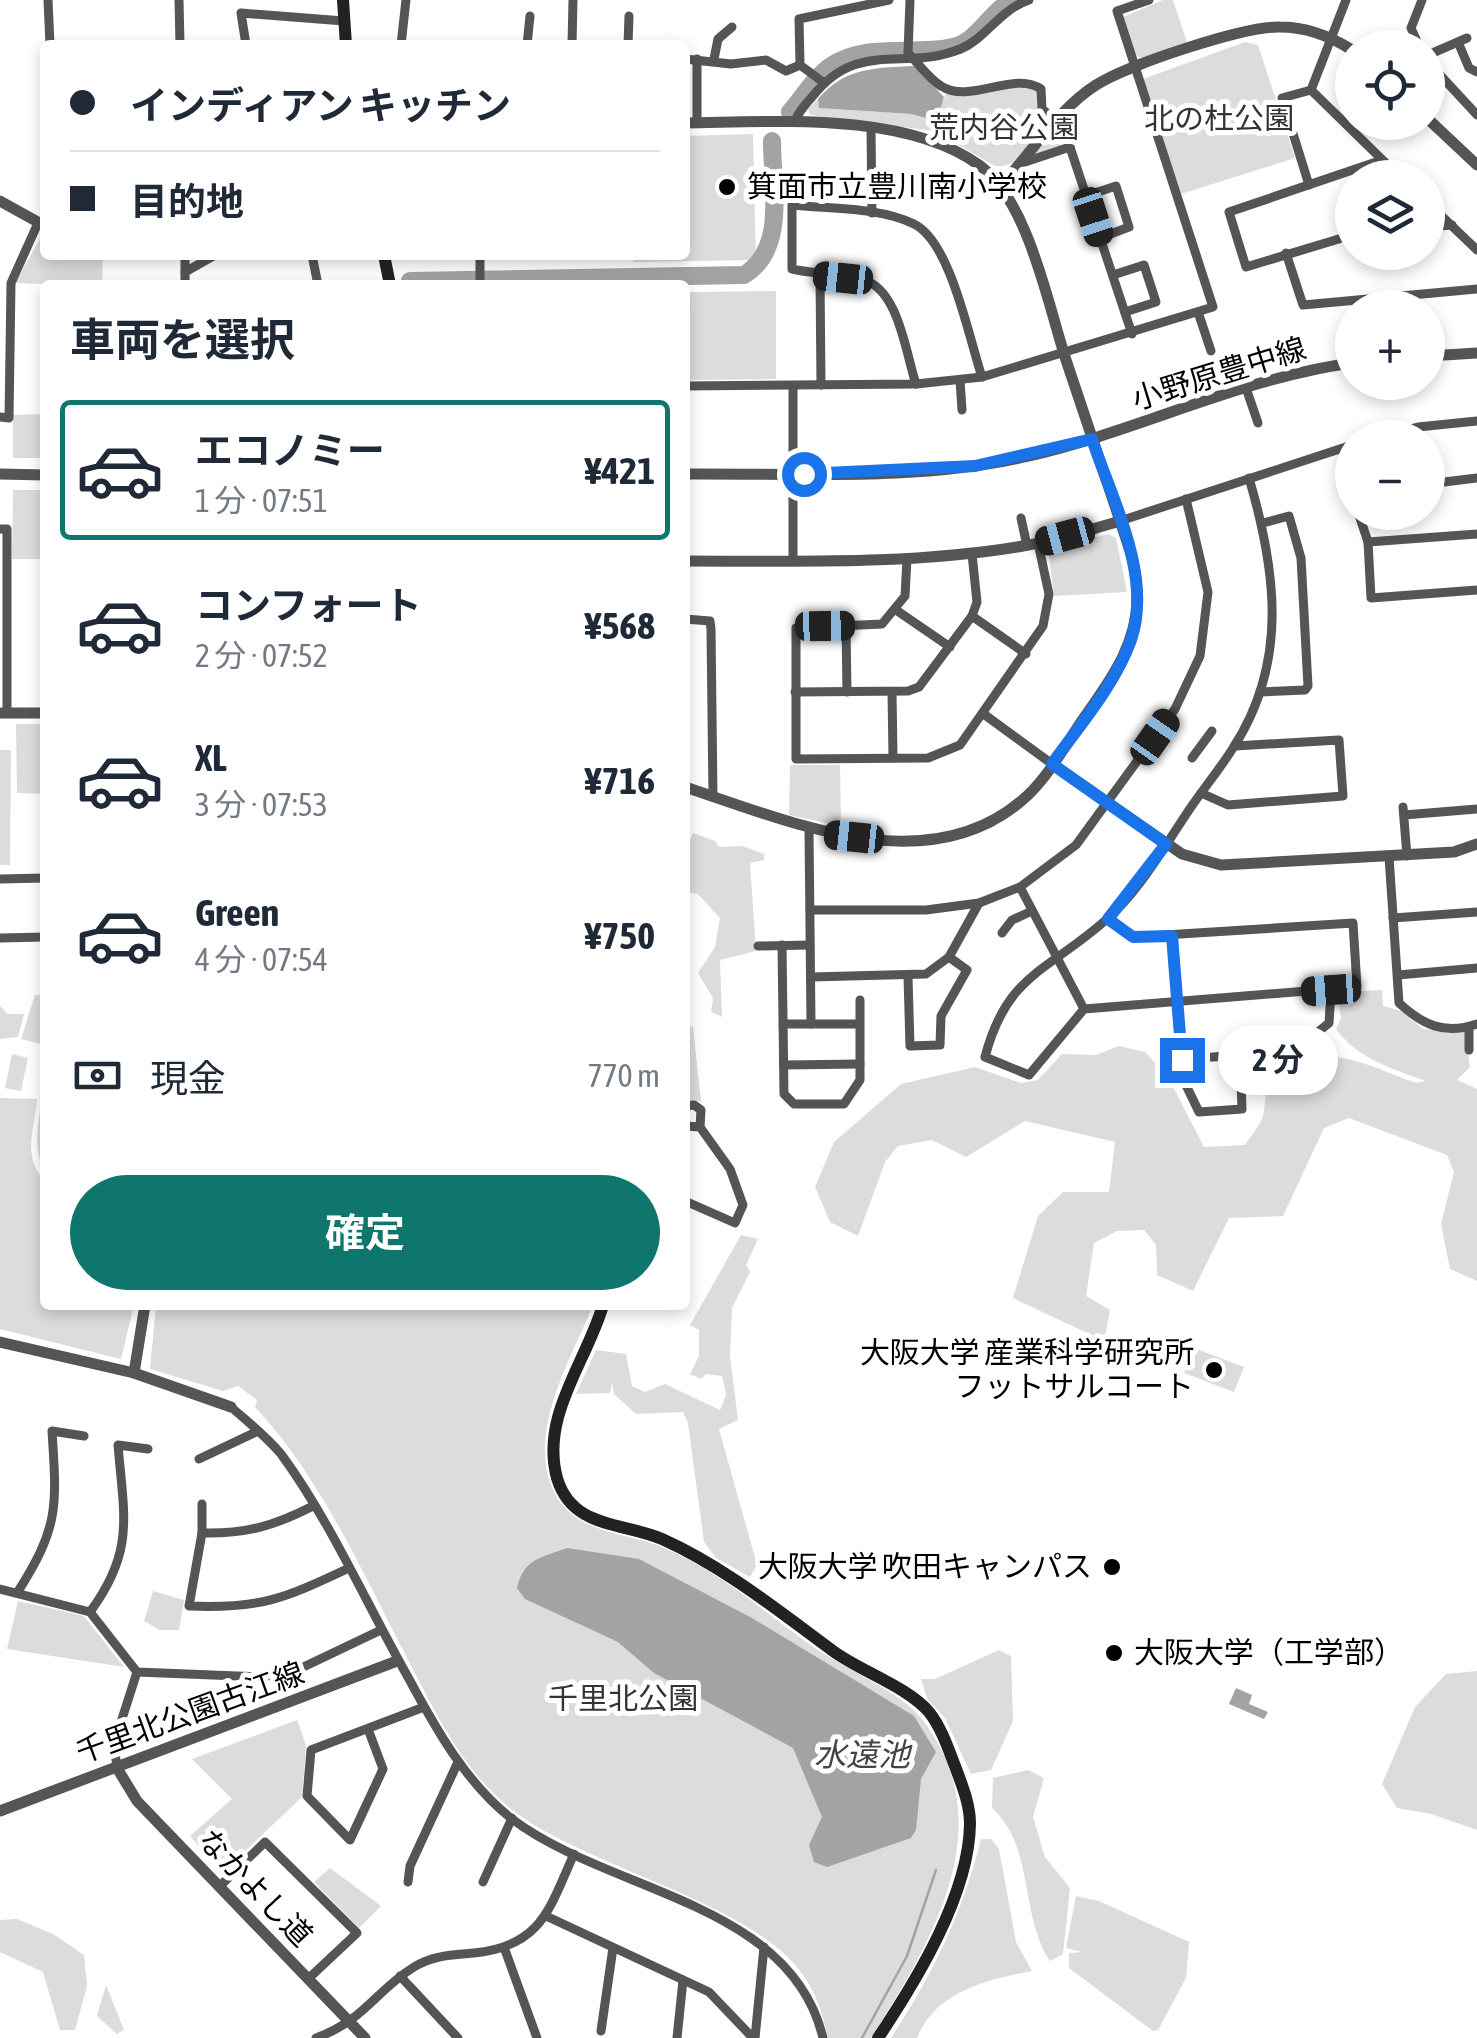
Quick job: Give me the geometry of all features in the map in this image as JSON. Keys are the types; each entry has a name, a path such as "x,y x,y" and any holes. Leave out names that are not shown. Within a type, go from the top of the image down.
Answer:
{"main road":[{"path":"343,0 346,40"},
{"path":"600,1310 559,1410 558,1479 576,1510 595,1521 660,1538 706,1563 862,1673 915,1700 929,1712 947,1745 967,1799 970,1823 965,1858 935,1939 878,2038"}],"street":[{"path":"48,0 50,40"},
{"path":"179,0 180,40"},
{"path":"401,40 406,0"},
{"path":"572,40 573,0"},
{"path":"910,0 909,52 940,86 955,91 1036,85 1040,89 1042,109 1070,147 1132,334"},
{"path":"795,122 819,78 850,65 909,52 966,46 1005,10 1029,0"},
{"path":"690,386 916,384 982,377 1065,355 1212,307 1117,11 1149,0"},
{"path":"1311,90 1346,0"},
{"path":"1413,30 1422,0"},
{"path":"800,65 799,19 884,1"},
{"path":"245,40 241,13 344,21"},
{"path":"528,40 530,16"},
{"path":"628,40 629,16"},
{"path":"1029,163 1056,124 1094,86 1134,68 1246,32 1278,26 1333,38"},
{"path":"714,59 718,39 732,27"},
{"path":"1445,49 1463,40 1470,68 1477,72"},
{"path":"690,59 730,64 766,60 786,71 800,65"},
{"path":"690,790 810,830 874,839 944,838 979,828 1008,812 1030,793 1105,688 1132,638 1138,592 1120,521 1021,224 1000,186 978,164 937,141 795,122 691,123 697,59"},
{"path":"800,65 819,78"},
{"path":"1445,78 1477,115"},
{"path":"1311,90 1382,160"},
{"path":"1310,186 1282,98 1311,90"},
{"path":"871,130 872,214"},
{"path":"1445,135 1477,165"},
{"path":"1000,186 1029,163 1070,147"},
{"path":"1335,177 1230,212 1246,267 1335,240"},
{"path":"1086,196 1116,186 1130,227 1100,238"},
{"path":"0,201 40,223"},
{"path":"916,384 881,289 866,280 792,270 792,205 902,219 934,240 982,377"},
{"path":"1445,218 1477,250"},
{"path":"1445,226 1452,225"},
{"path":"0,418 9,418 11,282 40,226"},
{"path":"1286,253 1303,305 1477,288"},
{"path":"185,260 185,280"},
{"path":"185,272 206,260"},
{"path":"1112,275 1144,265 1156,302 1125,312"},
{"path":"820,275 821,386"},
{"path":"1198,312 1210,350"},
{"path":"1445,355 1477,353"},
{"name":"小野原豊中線","path":"690,474 939,470 1027,457 1246,388 1335,367"},
{"path":"960,380 962,410"},
{"path":"793,561 794,386"},
{"path":"1246,388 1258,423"},
{"path":"1445,423 1477,420"},
{"path":"690,561 907,559 1033,544 1120,521 1335,450"},
{"path":"0,474 40,475"},
{"path":"1108,919 1133,937 1353,923 1357,987 1084,1009 1029,1075 985,1056 1002,1007 1055,956 1108,919 1166,844 1234,746 1260,692 1271,648 1275,605 1263,523 1249,478"},
{"path":"1445,482 1477,478"},
{"path":"810,910 926,910 978,903 1020,887 1076,845 1175,709 1200,656 1208,592 1186,499"},
{"path":"1260,692 1305,690 1308,686 1299,542 1289,516 1263,523"},
{"path":"907,559 905,596 882,624 796,628 796,759 947,753 985,715 1026,654 1048,610 1033,544 1021,518"},
{"path":"0,529 8,530 4,713 40,713"},
{"path":"1364,530 1371,598 1477,590"},
{"path":"1368,542 1477,534"},
{"path":"795,692 892,692 919,686 972,616 977,602 972,554"},
{"path":"896,610 950,647"},
{"path":"972,616 1026,654"},
{"path":"690,620 710,622 712,629 713,797"},
{"path":"846,626 846,692"},
{"path":"892,692 893,758"},
{"path":"985,715 1108,805 1166,844 1200,860 1232,866 1407,856 1454,852 1477,844"},
{"path":"1192,758 1212,731"},
{"path":"1201,793 1228,806 1342,796 1339,740 1234,746"},
{"path":"1203,746 1224,760"},
{"path":"1407,856 1404,811 1477,809"},
{"path":"810,830 811,1024"},
{"path":"1388,857 1398,1003 1424,1025 1473,1026 1469,1050"},
{"path":"0,879 40,878"},
{"path":"1020,887 1084,1009"},
{"path":"811,977 926,974 949,957 978,903"},
{"path":"1002,934 1012,920 1032,911"},
{"path":"1393,918 1477,912"},
{"path":"1172,936 1182,1060 1190,1099 1200,1112 1242,1109 1240,1056"},
{"path":"0,938 40,937"},
{"path":"758,946 810,945"},
{"path":"782,946 784,1094 794,1104 844,1104 860,1080 860,1000"},
{"path":"908,977 910,1046 940,1045 941,1016 967,970 949,957"},
{"path":"1398,975 1477,968"},
{"path":"1182,1060 1293,1052 1329,1023 1331,990"},
{"path":"783,1024 860,1024"},
{"path":"784,1065 860,1064"},
{"path":"690,1105 702,1110 700,1127 730,1169 743,1205 736,1223 690,1203"},
{"path":"690,1126 700,1127"},
{"path":"134,1373 144,1310"},
{"path":"0,1342 134,1373 231,1408 280,1453 458,1762 512,1818 574,1854 744,1932 764,1947 798,1978 816,2008 824,2038"},
{"path":"17,1593 43,1552 54,1523 52,1431 84,1436"},
{"path":"198,1459 258,1431"},
{"path":"90,1612 113,1581 124,1548 118,1446 148,1449"},
{"path":"202,1504 202,1533 188,1606 240,1608 278,1602 347,1569"},
{"path":"202,1533 240,1534 270,1528 312,1506"},
{"path":"0,1590 90,1612 136,1672"},
{"path":"136,1672 278,1674 294,1671 380,1630"},
{"name":"千里北公園古江線","path":"0,1811 397,1661"},
{"path":"117,1768 114,1744 136,1672"},
{"path":"368,1729 382,1768 350,1840 306,1796 311,1750 424,1707"},
{"path":"408,1882 410,1866 458,1762"},
{"name":"なかよし道","path":"117,1768 137,1801 365,2038"},
{"path":"483,1882 512,1818"},
{"path":"219,1887 265,1842 345,1920 357,1933 308,1979"},
{"path":"316,2038 351,2024 400,1976 440,1956 506,1950 546,1916 574,1854"},
{"path":"546,1916 683,1980 730,2009 754,2038"},
{"path":"754,2038 764,1947"},
{"path":"601,2031 613,1948"},
{"path":"506,1950 538,2038"},
{"path":"400,1976 458,2038"},
{"path":"677,2038 683,1980"}],"green space":[{"path":"1163,0 1173,0 1187,42 1142,58 1134,55 1123,17"},
{"name":"北の杜公園","path":"1245,42 1258,45 1295,158 1181,194 1143,79"},
{"name":"荒内谷公園","path":"1028,87 1037,91 1039,110 1061,132 1063,141 1060,146 1004,166 995,166 934,131 810,115 808,109 818,99 819,108 911,114 936,121 946,93"},
{"path":"753,134 756,260 633,262 690,260 690,136"},
{"path":"40,239 40,260 103,260 102,280 15,283"},
{"path":"776,291 776,379 690,380 690,292"},
{"path":"40,414 40,458 13,458 13,415"},
{"path":"13,490 40,490 40,559 12,559"},
{"path":"1108,534 1116,538 1127,592 1054,596 1048,550"},
{"path":"16,724 40,724 40,794 17,793"},
{"path":"0,750 11,750 10,865 0,865"},
{"path":"790,765 840,765 841,826 789,815"},
{"path":"693,833 715,841 719,847 742,846 764,854 764,860 750,863 756,951 720,960 722,1017 711,1012 713,998 698,973 715,947 720,918 698,894 690,893"},
{"path":"1382,990 1383,1006 1401,1011 1423,1029 1465,1031 1470,1067 1457,1080 1477,1089 1477,1281 1450,1269 1441,1224 1454,1172 1447,1155 1349,1118 1324,1128 1283,1216 1229,1218 1193,1291 1157,1275 1156,1245 1144,1230 1117,1231 1094,1243 1086,1296 1110,1310 1104,1341 1013,1298 1038,1216 1063,1192 1109,1192 1115,1142 1025,1121 966,1157 932,1140 898,1146 885,1162 858,1236 830,1222 815,1187 834,1142 901,1084 975,1067 1021,1083 1038,1080 1062,1054 1096,1055 1119,1046 1145,1052 1167,1075 1204,1147 1245,1145 1262,1119 1269,1089 1283,1071 1299,1061 1337,1057 1416,1083 1425,1081 1365,1055 1336,1029 1341,1018 1338,997 1342,992"},
{"path":"40,994 40,1044 21,1039 35,995"},
{"path":"0,1006 8,1014 24,1014 18,1037 0,1039"},
{"path":"690,1027 693,1027 701,1101 690,1101"},
{"path":"12,1054 28,1058 21,1091 5,1088"},
{"path":"0,1098 37,1099 31,1152 40,1175 40,1310 133,1310 121,1359 0,1329"},
{"path":"40,1114 40,1159 37,1142"},
{"path":"741,1235 758,1239 746,1265 750,1272 732,1308 730,1357 738,1420 719,1429 757,1565 750,1577 716,1558 704,1542 688,1423 683,1412 636,1414 614,1394 612,1382 610,1393 576,1394 596,1350 626,1354 632,1386 645,1392 665,1384 720,1410 726,1395 722,1376 706,1374 701,1379 690,1374 699,1356 699,1330 690,1325"},
{"name":"千里北公園","path":"156,1310 591,1310 556,1393 545,1440 551,1485 559,1501 570,1513 595,1527 657,1545 699,1565 815,1648 901,1699 922,1719 946,1759 957,1800 958,1842 950,1883 916,1963 871,2038 828,2038 816,1997 803,1975 779,1949 747,1927 710,1906 547,1832 496,1796 451,1738 337,1524 300,1463 255,1407 257,1400 238,1386 223,1391 150,1369"},
{"name":"大阪大学 産業科学研究所 フットサルコート","path":"1194,1348 1244,1367 1234,1392 1184,1373"},
{"path":"153,1591 184,1600 179,1630 160,1630 144,1621"},
{"path":"18,1601 84,1616 124,1667 7,1649"},
{"path":"999,1650 1011,1656 1013,1721 991,1770 971,1774 945,1718 928,1700 921,1679 935,1679"},
{"path":"1477,1671 1477,1830 1431,1814 1397,1808 1382,1784 1415,1707 1446,1674"},
{"path":"297,1720 306,1745 302,1797 222,1873 190,1836 232,1799 192,1759"},
{"path":"1028,1770 1044,1778 1033,1817 1045,1857 1070,1888 1063,1954 1050,1961 1034,1923 1015,1842 992,1808 993,1778"},
{"path":"981,1839 991,1839 999,1849 1016,1942 1032,1971 965,1990 937,2009 917,2038 891,2038 945,1943"},
{"path":"330,1868 381,1906 359,1928 314,1882"},
{"path":"1076,1896 1099,1901 1189,1942 1186,1978 1158,2030 1153,2031 1069,1968 1069,1953 1082,1952 1066,1948"},
{"path":"17,1919 53,1934 84,1955 87,1986 75,2030 60,2030 43,1972 0,1952 0,1920"},
{"path":"106,1985 124,2030 117,2034 97,2016"}],"water":[{"path":"914,66 944,97 937,121 911,114 819,108 818,99 828,88 850,75"},
{"name":"水遠池","path":"567,1548 639,1559 752,1618 914,1716 936,1752 921,1779 916,1830 911,1838 827,1867 814,1862 809,1845 822,1817 793,1748 654,1673 618,1642 525,1599 517,1588 524,1570 535,1560"},
{"path":"1236,1688 1252,1695 1249,1704 1268,1712 1264,1719 1229,1704"}],"waterway":[{"path":"790,112 820,76 844,59 874,52 962,44 1012,0"},
{"path":"466,280 744,275 758,264 772,233 772,141"},
{"path":"862,2038 907,1956 936,1870"}],"place":[{"name":"箕面市立豊川南小学校","path":"727,187"},
{"name":"大阪大学 産業科学研究所 フットサルコート","path":"1214,1370"},
{"name":"大阪大学 吹田キャンパス","path":"1112,1567"},
{"name":"大阪大学（工学部）","path":"1114,1653"}],"route":[{"path":"804,474 975,466 1092,439 1134,568 1138,592 1136,618 1122,661 1052,764 1166,844 1108,919 1120,932 1133,937 1172,936 1182,1060"}]}
